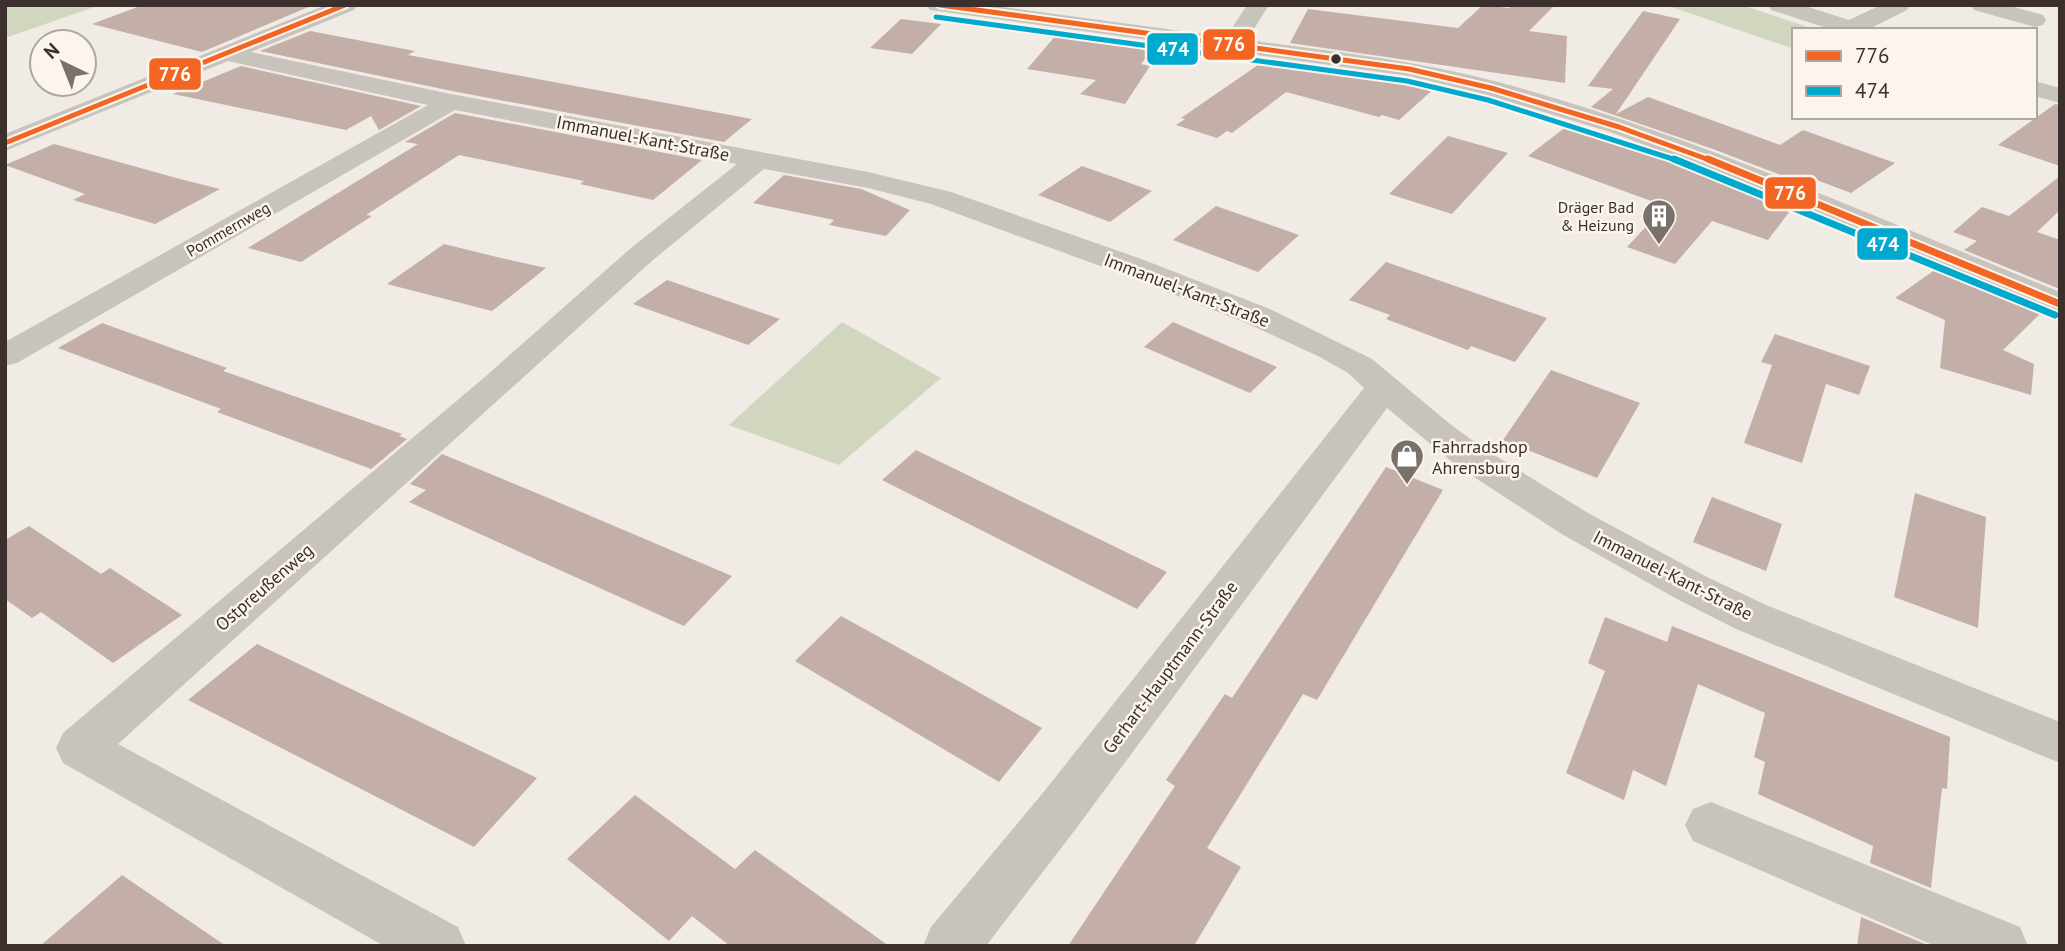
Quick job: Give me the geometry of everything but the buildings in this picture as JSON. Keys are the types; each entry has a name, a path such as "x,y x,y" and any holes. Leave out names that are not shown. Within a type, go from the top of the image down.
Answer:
{"street":[{"path":"5,143 346,5"},
{"path":"938,5 1409,69 1481,85 1695,154 2060,304"},
{"path":"1233,45 1258,5"},
{"path":"1779,5 1850,28"},
{"path":"1855,28 1899,5"},
{"path":"1982,5 2049,22"},
{"name":"Immanuel-Kant-Straße","path":"229,54 451,102 868,180 942,198 1258,316 1360,366 1437,433 1470,457 1630,556 1751,617 2060,743"},
{"path":"2037,89 2060,96"},
{"name":"Pommernweg","path":"5,356 451,102"},
{"name":"Ostpreußenweg","path":"438,946 80,748 498,384 642,254 758,160"},
{"name":"Gerhart-Hauptmann-Straße","path":"951,946 1060,810 1385,386"},
{"path":"1711,825 2000,946"}],"green space":[{"path":"5,5 100,5 28,28 5,38"},
{"path":"1666,5 1742,5 1811,28 1792,28 1792,48"},
{"path":"842,322 941,378 839,465 729,425"}],"transit line":[{"name":"776","path":"5,143 345,5"},
{"name":"776","path":"940,5 1409,69 1491,88 1619,127 1695,154 2060,304"},
{"name":"474","path":"936,17 1407,81 1488,100 1691,165 2055,315"}],"place":[{"name":"Dräger Bad & Heizung","path":"1659,246"},
{"name":"Fahrradshop Ahrensburg","path":"1407,486"}]}
